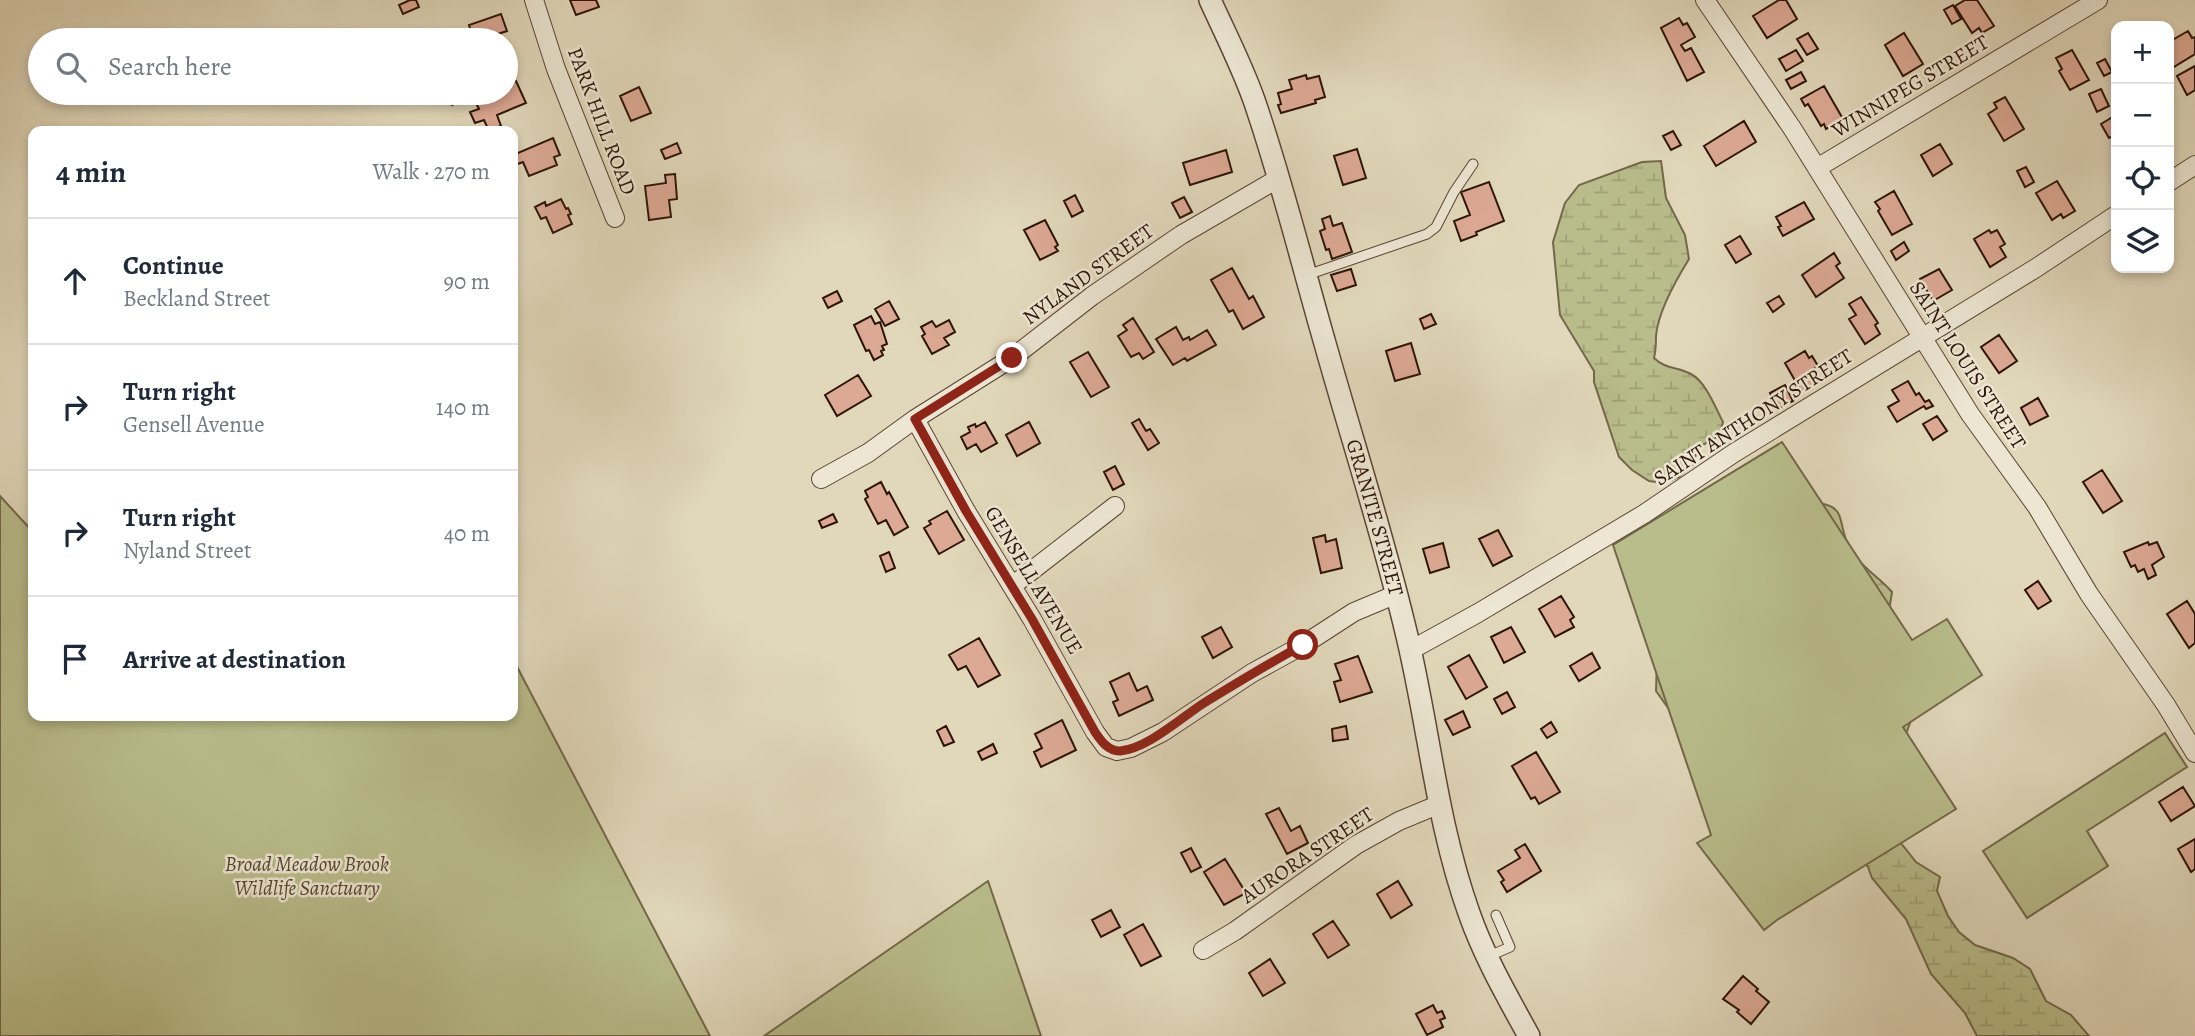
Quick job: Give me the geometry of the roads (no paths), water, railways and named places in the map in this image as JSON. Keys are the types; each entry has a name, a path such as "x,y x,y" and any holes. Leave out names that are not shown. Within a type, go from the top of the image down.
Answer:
{"street":[{"name":"PARK HILL ROAD","path":"534,0 556,69 615,218"},
{"name":"GRANITE STREET","path":"1210,0 1253,98 1279,178 1385,542 1411,650 1440,804 1469,913 1488,957 1529,1036"},
{"name":"SAINT LOUIS STREET","path":"1705,0 1817,168 1970,414 2037,508 2089,594 2166,705 2195,753"},
{"name":"WINNIPEG STREET","path":"1817,168 2098,0"},
{"path":"2174,178 2195,165"},
{"name":"NYLAND STREET","path":"821,479 869,453 915,419 1012,358 1092,296 1181,235 1279,178"},
{"name":"SAINT ANTHONY STREET","path":"1411,650 1644,514 1734,453 2036,268 2111,218"},
{"name":"GENSELL AVENUE","path":"915,419 1095,732 1106,747 1117,751 1131,748 1163,732 1231,686 1354,612 1397,594"},
{"path":"1012,586 1115,506"},
{"name":"AURORA STREET","path":"1203,950 1235,931 1356,845 1399,821 1440,804"}],"lane":[{"path":"1306,276 1427,234 1436,227 1454,192 1473,164"},
{"path":"1488,957 1510,947 1496,915"}],"park label":[{"name":"Broad Meadow Brook Wildlife Sanctuary","path":"307,876"}]}
